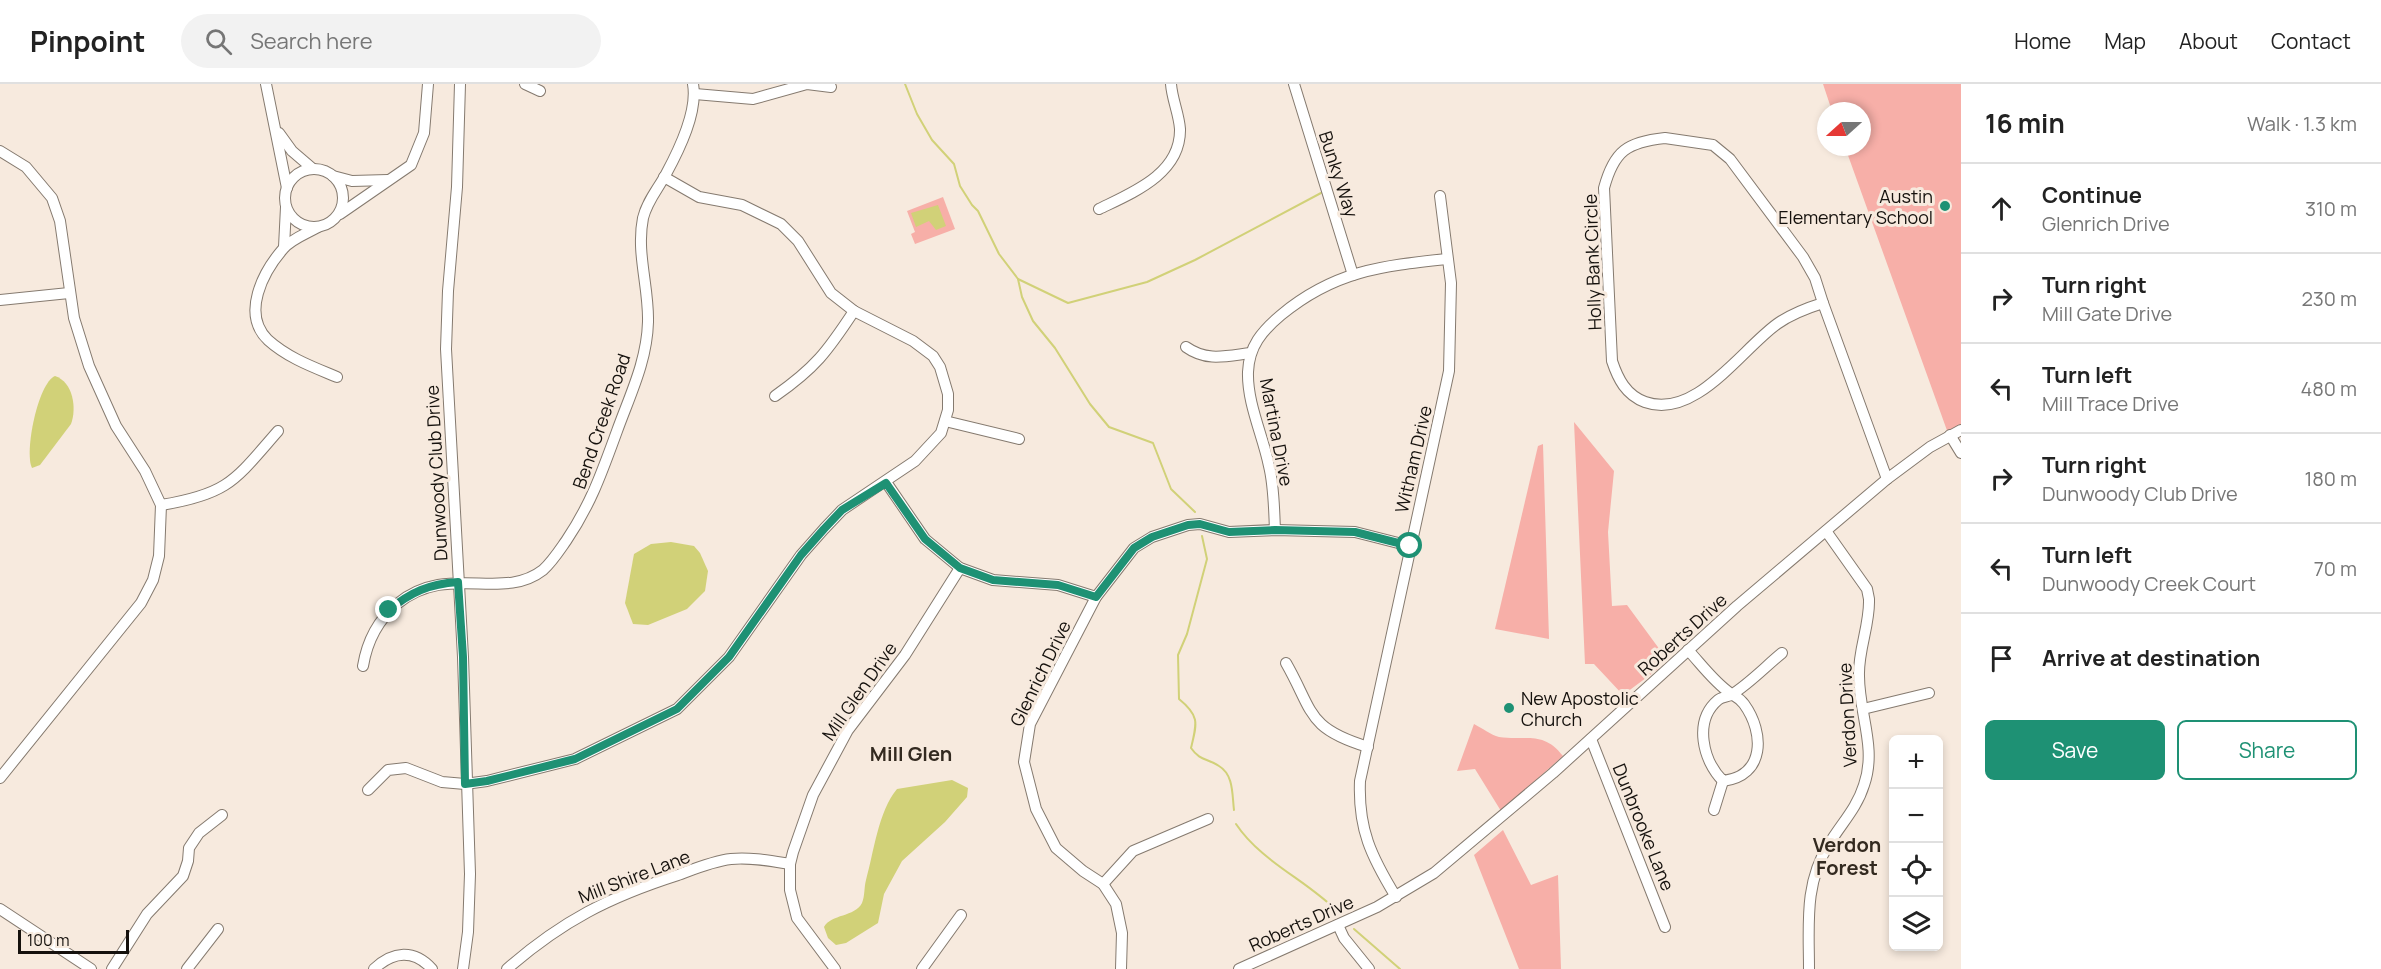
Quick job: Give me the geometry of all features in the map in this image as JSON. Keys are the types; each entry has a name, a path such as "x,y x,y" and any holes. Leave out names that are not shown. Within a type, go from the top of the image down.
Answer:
{"street":[{"path":"266,84 287,188 284,247"},
{"path":"337,377 296,361 267,339 257,321 255,302 259,286 284,247 329,223 411,165 424,133 428,84"},
{"name":"Dunwoody Club Drive","path":"460,84 457,187 448,291 446,349 463,657 470,903 463,969"},
{"path":"525,84 540,91"},
{"path":"694,89 753,99 807,84 831,87"},
{"path":"1099,209 1140,189 1168,165 1179,138 1180,129 1171,84"},
{"name":"Bunky Way","path":"1294,84 1353,275"},
{"name":"Bend Creek Road","path":"363,666 365,651 374,631 389,610 419,588 438,583 458,582 505,584 541,572 580,520 594,495 633,393 648,322 641,233 648,204 664,177 685,128 694,89"},
{"path":"277,130 292,151 313,169 352,181 388,180"},
{"name":"Holly Bank Circle","path":"1823,303 1788,317 1775,325 1709,385 1688,400 1671,406 1658,406 1641,401 1619,381 1612,361 1604,188 1610,167 1617,156 1629,146 1643,140 1665,138 1713,145 1747,178 1803,257 1815,278 1887,479"},
{"path":"0,151 26,167 52,198 60,221 69,293 81,342 99,392 116,426 145,471 161,505 159,556 153,580 141,603 0,778"},
{"path":"287,188 297,174 313,169"},
{"path":"333,176 343,195 342,206 337,216"},
{"path":"368,790 388,770 406,768 442,782 465,784 487,781 575,759 677,709 729,657 801,555 842,510 886,483 935,442 945,421 948,394 940,367 933,356 913,341 854,311 825,287 798,241 782,224 742,205 699,197 664,177"},
{"name":"Witham Drive","path":"1396,897 1362,829 1360,781 1449,371 1452,310 1447,237 1440,196"},
{"path":"286,207 302,224 318,227"},
{"name":"Martina Drive","path":"1275,530 1270,469 1249,382 1251,353 1268,326 1294,304 1327,283 1399,264 1447,259"},
{"path":"0,300 69,293"},
{"path":"775,396 801,378 824,356 854,311"},
{"path":"1186,347 1200,356 1222,357 1251,353"},
{"path":"945,421 1019,439"},
{"path":"161,505 198,499 224,487 240,473 278,430"},
{"name":"Roberts Drive","path":"1239,969 1396,897 1457,856 1591,739 1688,650 1909,460 1961,430"},
{"path":"1950,435 1961,453"},
{"path":"886,483 925,539 960,568 993,580 1058,585 1096,597"},
{"name":"Glenrich Drive","path":"1121,969 1121,918 1111,894 1103,884 1083,871 1056,848 1036,809 1023,762 1030,724 1096,597 1134,548 1169,531 1200,524 1229,532 1275,530 1355,532 1410,546"},
{"name":"Verdon Drive","path":"1809,969 1807,912 1812,885 1829,844 1855,806 1868,772 1869,756 1858,675 1869,599 1867,589 1826,531"},
{"name":"Mill Glen Drive","path":"835,969 797,918 790,890 790,864 813,795 848,730 905,655 960,568"},
{"path":"1688,650 1731,695 1743,701 1752,716 1759,748 1750,769 1731,780 1722,781"},
{"path":"1714,810 1722,781 1710,763 1704,745 1703,730 1709,712 1719,700 1731,695 1782,653"},
{"path":"1286,663 1304,704 1321,724 1348,741 1368,747"},
{"path":"1863,709 1929,693"},
{"name":"Dunbrooke Lane","path":"1591,739 1665,927"},
{"path":"112,969 147,914 183,876 189,848 194,840 222,815"},
{"path":"1103,884 1133,851 1208,819"},
{"name":"Mill Shire Lane","path":"507,969 536,944 585,911 667,878 730,859 790,864"},
{"path":"0,909 91,969"},
{"path":"922,969 961,915"},
{"path":"1338,925 1344,938 1369,969"},
{"path":"186,969 218,929"},
{"path":"374,969 387,958 405,954 421,959 432,969"}],"shaded area":[{"path":"1823,84 1961,84 1961,430 1949,436 1848,156 1871,156 1871,102 1829,102"},
{"path":"943,197 955,229 915,244 911,234 915,232 907,211"},
{"path":"938,205 946,226 936,230 929,221 916,227 911,213"},
{"path":"55,376 61,379 70,390 73,418 71,424 40,465 32,468 30,448 34,419 43,391"},
{"path":"1574,422 1614,471 1608,532 1612,606 1627,605 1663,654 1658,669 1623,695 1594,664 1585,664"},
{"path":"1543,444 1549,639 1495,629 1538,446"},
{"path":"671,542 694,546 700,553 708,571 705,591 687,609 648,625 633,624 625,603 634,554 651,544"},
{"path":"1474,724 1499,737 1541,740 1556,748 1563,756 1501,811 1475,769 1457,771"},
{"path":"952,780 968,788 967,797 945,822 902,861 884,894 878,923 846,943 836,945 828,938 824,927 832,920 859,908 862,903 877,833 885,809 897,789"},
{"path":"1503,830 1531,885 1558,875 1561,969 1519,969 1474,855"}],"waterway":[{"path":"905,84 917,114 932,140 954,164 960,186 978,211 999,254 1018,279 1068,303 1147,282 1195,260 1321,193"},
{"path":"1018,279 1022,297 1033,321 1055,348 1090,404 1109,427 1153,443 1171,489 1195,512"},
{"path":"1202,536 1207,559 1187,634 1178,655 1179,699 1194,715 1195,732 1191,748 1197,755 1224,770 1230,780 1234,810"},
{"path":"1236,824 1259,850 1328,902 1340,914"},
{"path":"1354,929 1400,969"}],"place":[{"name":"Austin Elementary School","path":"1945,206"},
{"name":"New Apostolic Church","path":"1509,708"}],"district":[{"name":"Mill Glen","path":"911,753"},
{"name":"Verdon Forest","path":"1847,856"}],"route":[{"path":"389,610 419,588 438,583 458,582 463,657 465,784 487,781 575,759 677,709 699,690 729,657 801,555 824,529 842,510 886,483 925,539 960,568 978,576 1006,583 1058,585 1096,597 1134,548 1152,537 1188,525 1200,524 1229,532 1275,530 1355,532 1410,546"}]}
